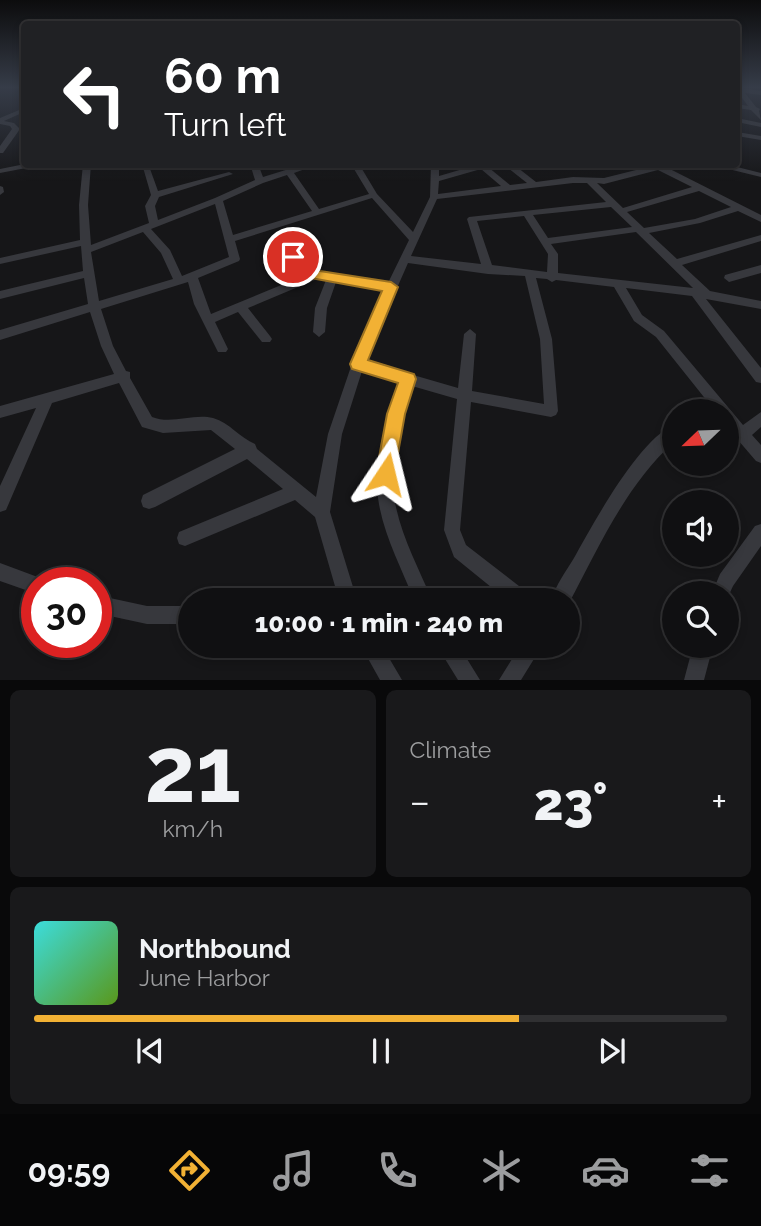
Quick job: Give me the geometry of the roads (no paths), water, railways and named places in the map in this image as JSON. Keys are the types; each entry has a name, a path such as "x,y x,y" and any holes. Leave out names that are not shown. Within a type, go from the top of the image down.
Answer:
{"street":[{"path":"0,121 12,124 16,129 0,151"},
{"path":"740,121 761,125"},
{"path":"740,134 761,138"},
{"path":"0,172 22,168"},
{"path":"87,168 87,246 95,304 106,344 147,422 152,426 208,421 250,449 322,512"},
{"path":"146,168 155,195 150,206 149,227 166,253 179,281"},
{"path":"226,168 237,190"},
{"path":"255,168 260,181"},
{"path":"0,261 87,246 149,227 260,181 302,168"},
{"path":"357,168 374,195 414,240"},
{"path":"344,588 322,512 335,434 358,364 391,287 435,197 435,168"},
{"path":"436,178 478,168"},
{"path":"489,168 510,189"},
{"path":"513,168 536,185"},
{"path":"435,197 573,180 591,182 648,168"},
{"path":"660,168 761,219"},
{"path":"730,168 761,175"},
{"path":"288,172 317,212"},
{"path":"155,195 229,174"},
{"path":"591,182 701,294 761,378"},
{"path":"488,270 472,219 617,208 698,188"},
{"path":"230,239 374,195"},
{"path":"0,335 95,304 192,277 235,259 218,200"},
{"path":"547,241 639,231 697,221 739,208"},
{"path":"529,216 547,241 555,262 552,278"},
{"path":"673,264 761,238"},
{"path":"277,244 316,275 391,287"},
{"path":"405,259 701,294 761,305"},
{"path":"729,278 761,269"},
{"path":"0,295 90,273"},
{"path":"207,320 316,275"},
{"path":"358,364 462,395 551,411 546,339 530,275"},
{"path":"192,277 207,320 222,349"},
{"path":"319,332 321,308 332,279"},
{"path":"618,284 638,318 660,334 710,399"},
{"path":"242,307 266,339"},
{"path":"470,334 462,395 454,539 460,551 506,588"},
{"path":"0,412 125,376"},
{"path":"408,379 396,414 386,474 386,502 418,588"},
{"path":"0,504 46,400"},
{"path":"742,435 761,418"},
{"path":"739,432 761,456"},
{"path":"567,588 623,492 662,443"},
{"path":"149,501 250,449"},
{"path":"185,538 298,491"},
{"path":"726,581 761,531"},
{"path":"0,572 21,579"},
{"path":"112,607 147,615 178,615"},
{"path":"379,658 392,680"},
{"path":"455,658 470,680"},
{"path":"509,680 524,658"},
{"path":"694,680 700,658"}]}
